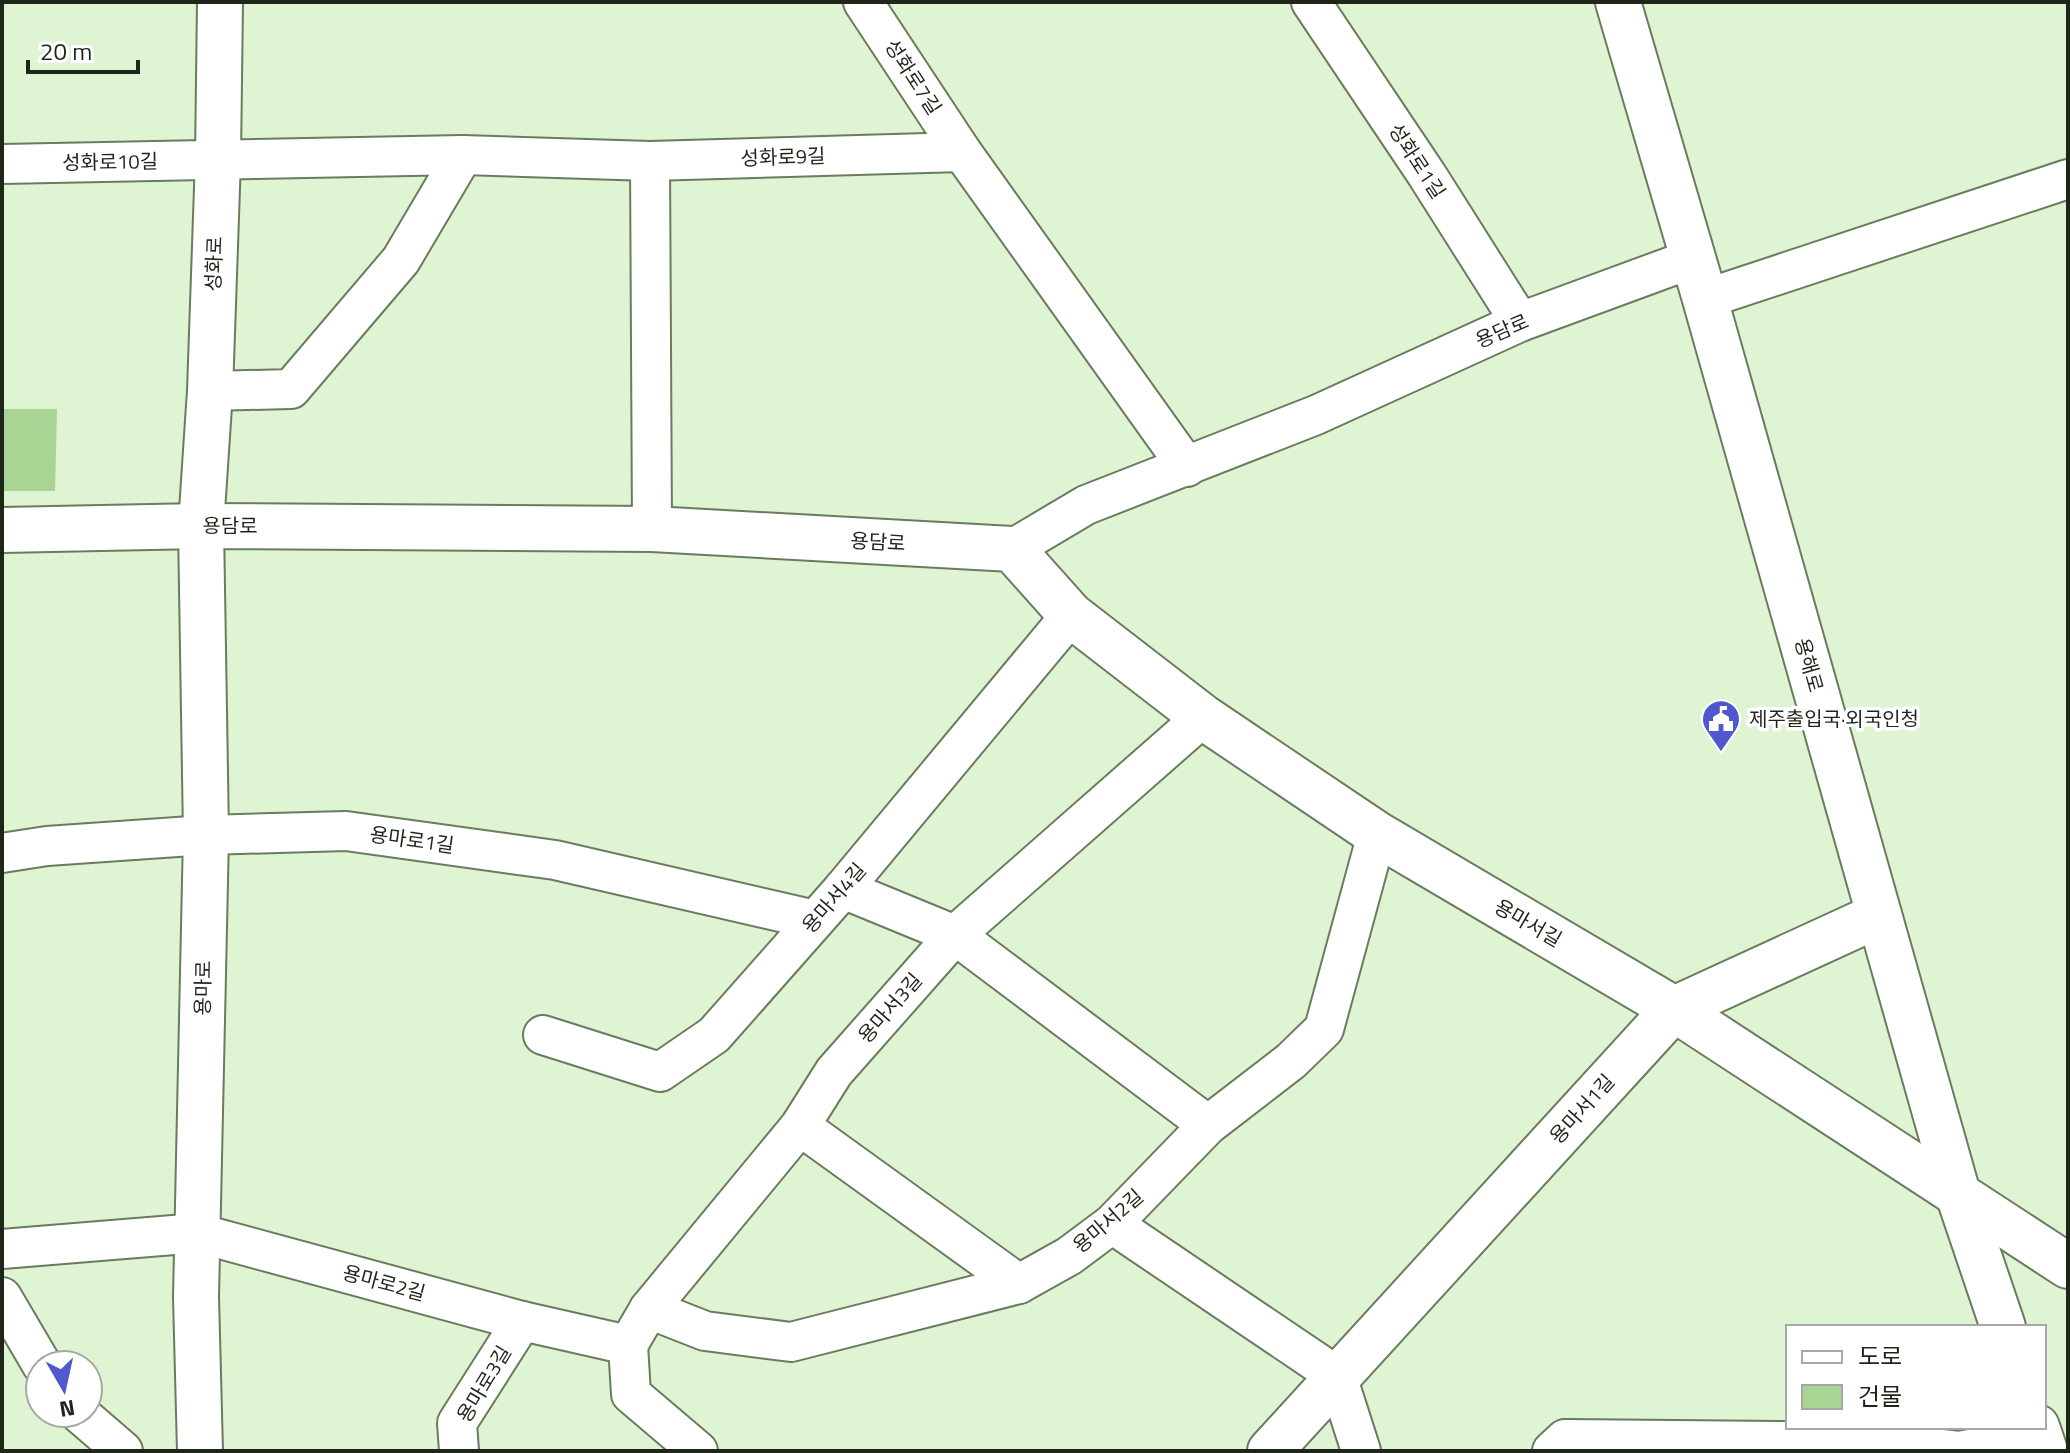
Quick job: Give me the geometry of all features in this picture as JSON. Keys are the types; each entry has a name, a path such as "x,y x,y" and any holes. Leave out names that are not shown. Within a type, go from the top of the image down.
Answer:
{"street":[{"name":"성화로","path":"201,526 210,391 220,2"},
{"name":"성화로7길","path":"863,2 962,152"},
{"name":"성화로1길","path":"1311,2 1427,175 1520,322"},
{"name":"용해로","path":"1618,2 1694,258 1958,1194 2002,1325"},
{"name":"성화로9길","path":"218,159 463,155 650,161 962,152"},
{"path":"962,152 1187,467"},
{"path":"210,391 291,389 401,260 463,155"},
{"name":"성화로10길","path":"2,164 218,159"},
{"path":"650,161 652,529"},
{"path":"1705,299 2068,179"},
{"name":"용담로","path":"2,530 201,526 652,529 1012,549 1086,505 1316,415 1520,322 1694,258"},
{"name":"용마로","path":"200,1451 196,1297 206,835 201,526"},
{"name":"용마서길","path":"1012,549 1071,615 1203,717 1377,834 1674,1009 2068,1266"},
{"name":"용마서4길","path":"543,1035 660,1072 714,1035 843,889 1071,615"},
{"name":"용마서3길","path":"628,1345 649,1309 800,1126 834,1072 955,935 1203,717"},
{"name":"용마로1길","path":"2,853 47,846 206,835 346,831 555,860 815,920"},
{"name":"용마서2길","path":"649,1309 705,1331 791,1342 1019,1284 1069,1256 1112,1224 1208,1125 1291,1061 1324,1029 1377,834"},
{"path":"843,889 955,935 1208,1125"},
{"name":"용마서1길","path":"1270,1451 1674,1009 1879,915"},
{"path":"800,1126 1019,1284"},
{"path":"1112,1224 1337,1376 1361,1451"},
{"name":"용마로2길","path":"2,1249 198,1233 522,1321 628,1345"},
{"path":"2,1297 33,1349"},
{"name":"용마로3길","path":"459,1451 457,1423 522,1321"},
{"path":"628,1345 631,1394 698,1451"},
{"path":"98,1429 123,1451"},
{"path":"1552,1451 1565,1439 1879,1442 1959,1451 2041,1438"}],"building":[{"path":"2,409 57,409 55,491 2,491"}],"place":[{"name":"제주출입국·외국인청","path":"1721,753"}]}
